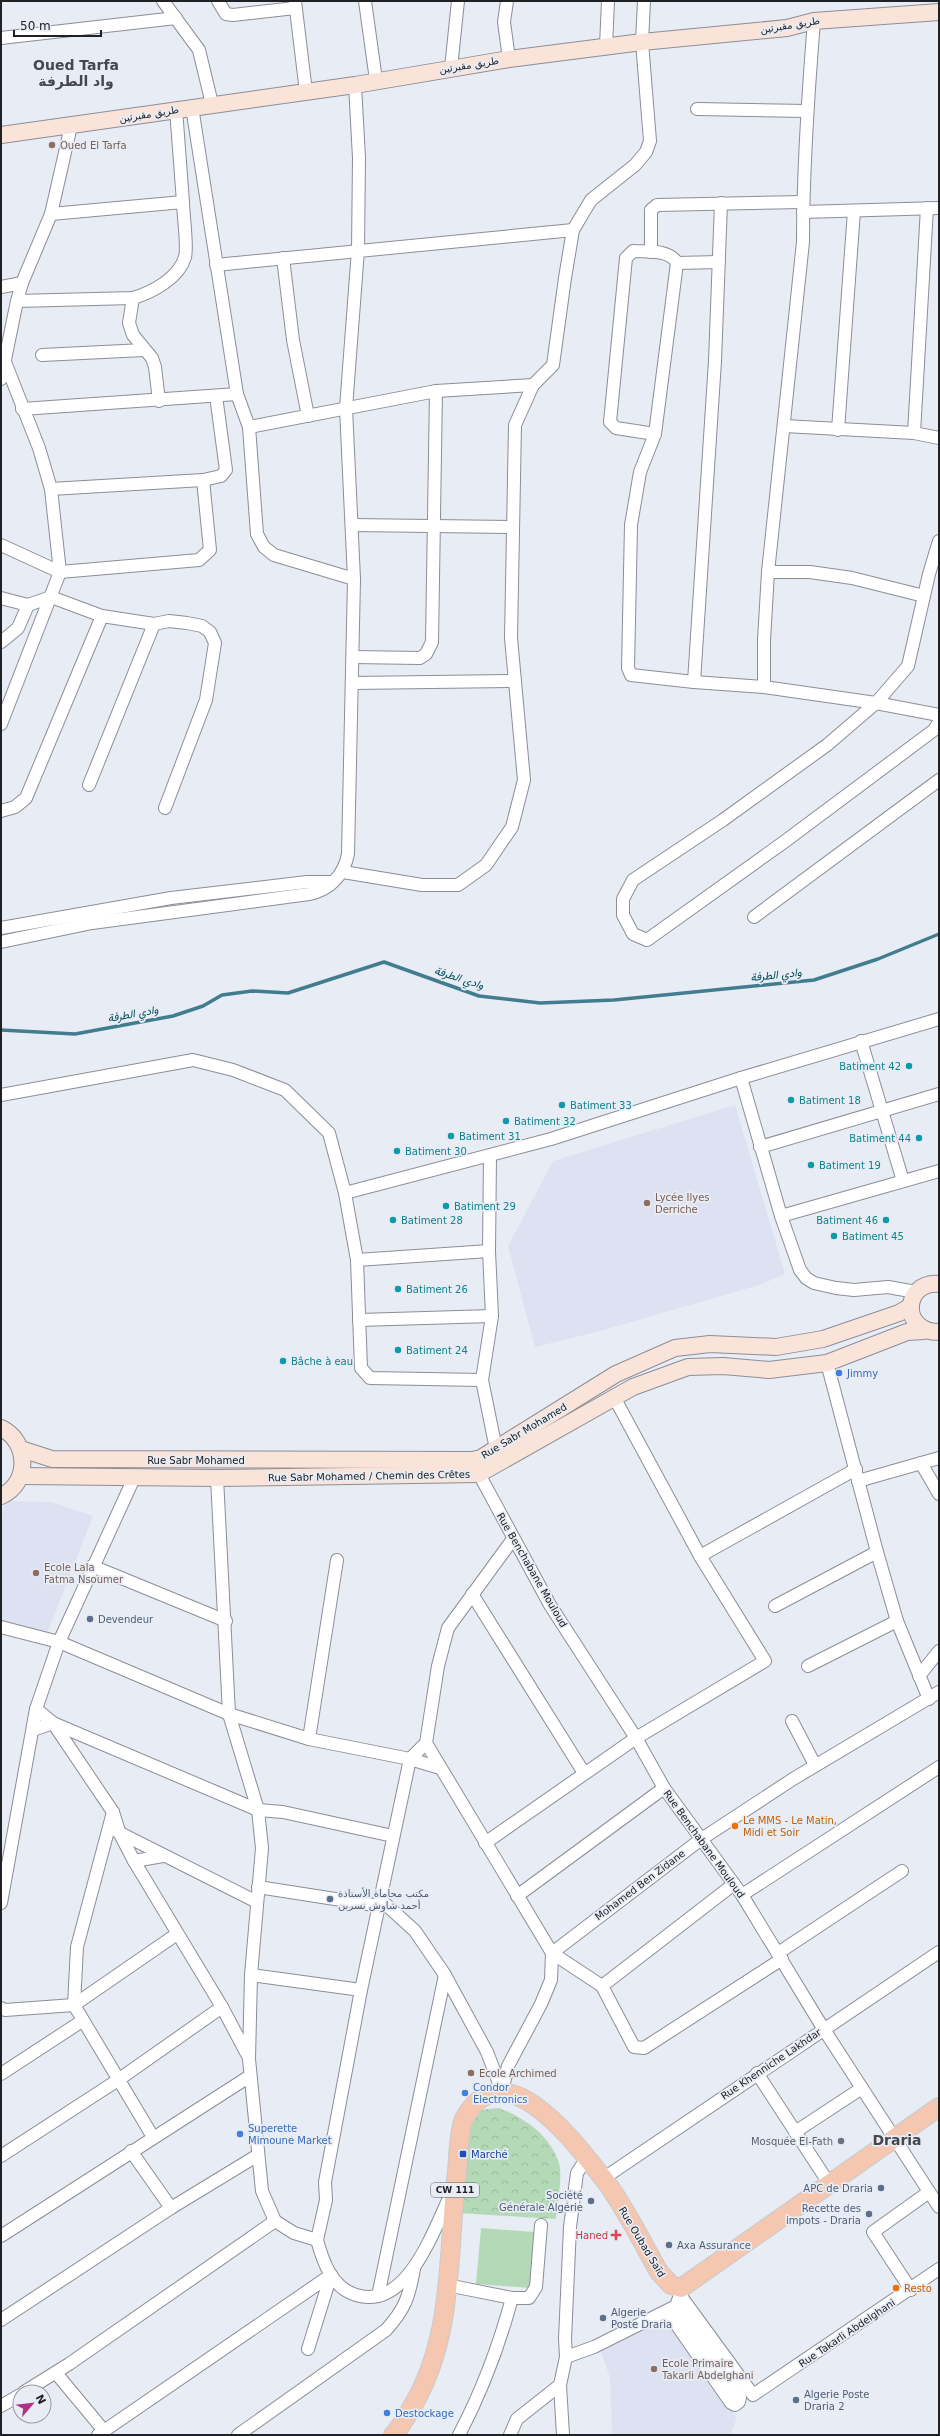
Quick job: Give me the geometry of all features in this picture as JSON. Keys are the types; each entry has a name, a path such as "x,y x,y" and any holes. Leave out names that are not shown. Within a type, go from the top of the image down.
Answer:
{"main road":[{"name":"طريق مقبرتين","path":"1,135 71,126 192,106 355,85 376,80 451,68 606,46 787,28 814,21 939,12"},
{"name":"Rue Sabr Mohamed","path":"21,1449 52,1459 472,1460 480,1458 496,1449 616,1374 675,1348 710,1344 784,1346 823,1339 899,1313 925,1286 939,1284"},
{"path":"913,1299 914,1320 931,1332"},
{"name":"Rue Sabr Mohamed / Chemin des Crêtes","path":"21,1476 218,1478 479,1474 633,1387 688,1367 723,1366 769,1370 827,1363 907,1332 931,1332"},
{"path":"1,1428 15,1439 21,1449 23,1465 21,1476 15,1485 1,1496"},
{"name":"Rue Oubad Saïd","path":"502,2090 535,2104 560,2125 586,2160 604,2178 659,2272 671,2285 676,2300"},
{"name":"CW 111","path":"392,2435 399,2429 422,2390 438,2348 447,2284 455,2186 464,2120 481,2098 493,2092 502,2090"},
{"path":"676,2300 830,2185 939,2108"}],"street":[{"path":"163,1 199,50 212,104"},
{"path":"218,1 226,14 232,15 295,4 306,92"},
{"path":"365,1 376,80"},
{"path":"451,68 458,1"},
{"path":"506,1 504,22 509,59"},
{"path":"606,46 608,1"},
{"path":"343,872 422,885 458,885 486,865 512,827 524,780 511,638 515,425 533,385 554,365 564,278 573,230 590,200 635,165 646,152 650,140 642,42 644,1"},
{"path":"1,38 176,18"},
{"path":"764,687 764,640 768,572 803,242 807,111 814,21"},
{"path":"1,942 92,922 309,894 322,890 343,872 348,854 353,657 354,579 346,408 358,250 359,158 355,85"},
{"path":"192,106 237,394 249,427 257,534 264,547 274,555 354,579"},
{"path":"17,301 133,298 145,295 179,271 186,256 176,109"},
{"path":"697,109 807,111"},
{"path":"1,379 3,362 17,301 22,283 51,214 71,126"},
{"path":"51,214 182,202"},
{"path":"694,682 715,361 721,203"},
{"path":"651,252 651,210 657,205 721,203 854,211 933,208 914,433"},
{"path":"838,430 854,211"},
{"path":"216,264 573,230"},
{"path":"655,434 616,428 610,422 626,258 633,252 669,254 673,257 676,263 655,434 640,472 631,525 628,668 631,675 638,677 764,687 876,703 939,715"},
{"path":"283,258 293,340 308,416"},
{"path":"676,263 719,262"},
{"path":"1,287 22,283"},
{"path":"133,298 129,324 133,335 155,367 159,400"},
{"path":"42,355 144,350"},
{"path":"1,724 60,572 51,489 39,448 3,362"},
{"path":"249,427 436,391 533,385"},
{"path":"353,657 420,658 426,654 432,642 436,391"},
{"path":"22,409 237,394"},
{"path":"51,489 203,480 221,476 226,470 216,396"},
{"path":"784,426 914,433 939,438"},
{"path":"1,545 60,572 200,560 205,557 210,550 203,480"},
{"path":"352,524 513,527"},
{"path":"939,541 924,596 908,666 876,703 827,745 723,820 633,880 623,899 623,915 633,934 647,940 835,804 934,730 939,722"},
{"path":"768,572 810,572 852,578 924,596"},
{"path":"1,598 28,605 51,597 102,616 154,624 169,621 202,626 210,632 215,643 206,700 165,808"},
{"path":"1,642 18,628 28,605"},
{"path":"1,811 15,807 26,798 102,616"},
{"path":"88,785 154,624"},
{"path":"352,683 515,681"},
{"path":"754,917 939,780"},
{"path":"1,928 171,898 307,882 332,882"},
{"path":"345,1193 551,1139 741,1078 939,1019"},
{"path":"861,1041 903,1181"},
{"path":"1,1095 193,1060 234,1070 285,1090 329,1133 345,1193 357,1260 361,1368 370,1378 482,1380"},
{"path":"741,1078 781,1216 800,1270 814,1283 854,1290 888,1287 913,1299"},
{"path":"760,1147 939,1094"},
{"path":"490,1156 489,1251 492,1316 482,1380 496,1449"},
{"path":"781,1216 939,1171"},
{"path":"357,1260 489,1251"},
{"path":"359,1320 492,1316"},
{"path":"827,1363 856,1469 858,1482 897,1621 929,1699"},
{"path":"485,1843 636,1738 765,1661 700,1556 614,1398"},
{"path":"858,1482 939,1458"},
{"path":"921,1463 939,1494"},
{"path":"700,1556 856,1469"},
{"name":"Rue Benchabane Mouloud","path":"479,1474 550,1605 636,1738 664,1788 700,1840 742,1895 823,2028 939,2207"},
{"path":"1,1902 36,1709 59,1642 92,1566 134,1478"},
{"path":"218,1478 226,1620 229,1714 258,1810 262,1848 256,1902 251,1976 249,2059 262,2191 275,2221 294,2233 317,2240"},
{"path":"455,2186 415,2266 393,2291 378,2296 365,2298 346,2292 331,2275 322,2258 317,2240 326,2200 325,2182 362,1990 410,1759 426,1743 438,1666 448,1628 513,1539"},
{"path":"775,1606 877,1552"},
{"path":"309,1739 337,1560"},
{"path":"92,1566 226,1620"},
{"path":"472,1594 584,1773"},
{"path":"808,1666 897,1621"},
{"path":"1,1627 59,1642 229,1714 309,1739 410,1759 440,1768"},
{"path":"919,1676 939,1651"},
{"name":"Mohamed Ben Zidane","path":"552,1953 700,1840 815,1765 939,1692"},
{"path":"36,1709 53,1723 258,1810 283,1812 393,1836"},
{"path":"792,1721 815,1765"},
{"path":"32,1730 53,1723"},
{"path":"53,1723 111,1818 176,1934 222,2008 249,2059"},
{"path":"426,1743 552,1953 602,1986 634,2047 639,2049 644,2048 780,1956 902,1871"},
{"path":"742,1895 939,1767"},
{"path":"517,1896 664,1788"},
{"path":"111,1818 77,1947 74,2005 82,2021 153,2137"},
{"path":"120,1834 256,1902"},
{"path":"134,1861 163,1856"},
{"path":"602,1986 734,1884"},
{"path":"258,1887 380,1903 415,1931 445,1975 487,2052 502,2090"},
{"path":"2,2011 74,2005 176,1934"},
{"name":"Rue Khenniche Lakhdar","path":"604,2178 823,2028 939,1952"},
{"path":"502,2090 508,2066 552,1980 552,1953"},
{"path":"378,2296 445,1975"},
{"path":"251,1976 362,1990"},
{"path":"1,2156 118,2080 222,2008"},
{"path":"1,2074 82,2021"},
{"path":"757,2073 830,2185"},
{"path":"1,2236 250,2076"},
{"path":"795,2132 862,2088"},
{"path":"131,2152 171,2208"},
{"path":"1,2320 171,2208 258,2155"},
{"path":"563,2435 560,2384 566,2356 565,2339 570,2227 577,2173 586,2160"},
{"path":"911,2290 873,2232 929,2192"},
{"path":"37,2384 56,2373 275,2221"},
{"path":"447,2284 512,2298 530,2298 536,2287 541,2225"},
{"path":"238,2435 386,2330 401,2313 409,2297 415,2266"},
{"name":"Rue Takarli Abdelghani","path":"753,2395 911,2290 939,2269"},
{"path":"308,2349 331,2275"},
{"path":"56,2373 102,2433 331,2275"},
{"path":"459,2435 472,2412 501,2341 512,2298"},
{"path":"566,2356 594,2347 676,2300"},
{"path":"676,2300 740,2397 740,2402 735,2405 731,2403 676,2300"},
{"name":"Rue Oubad Saïd","path":"676,2300 753,2395"},
{"path":"724,2373 737,2376"},
{"path":"510,2435 517,2419 560,2384"},
{"path":"1,2406 12,2400"}],"shaded area":[{"name":"Lycée Ilyes Derriche","path":"735,1105 785,1274 762,1284 718,1297 600,1331 535,1347 508,1246 553,1161"},
{"name":"Ecole Lala Fatma Nsoumer","path":"5,1501 51,1502 93,1516 44,1641 1,1628 1,1517"},
{"name":"Ecole Primaire Takarli Abdelghani","path":"665,2316 737,2418 730,2435 612,2435 610,2378 600,2348"}],"green space":[{"path":"499,2108 527,2122 543,2136 555,2153 560,2169 556,2219 459,2213 462,2160 467,2133 472,2122 480,2111"},
{"path":"481,2228 534,2232 530,2288 476,2284"}],"waterway":[{"name":"وادي الطرفة","path":"1,1030 75,1034 173,1016 203,1006 222,995 252,991 288,993 384,962 479,996 540,1003 614,1000 814,980 878,959 939,934"}],"place":[{"name":"Oued El Tarfa","path":"52,145"},
{"name":"Batiment 42","path":"909,1066"},
{"name":"Batiment 18","path":"791,1100"},
{"name":"Batiment 33","path":"562,1105"},
{"name":"Batiment 32","path":"506,1121"},
{"name":"Batiment 31","path":"451,1136"},
{"name":"Batiment 44","path":"919,1138"},
{"name":"Batiment 30","path":"397,1151"},
{"name":"Batiment 19","path":"811,1165"},
{"name":"Lycée Ilyes Derriche","path":"647,1203"},
{"name":"Batiment 29","path":"446,1206"},
{"name":"Batiment 28","path":"393,1220"},
{"name":"Batiment 46","path":"886,1220"},
{"name":"Batiment 45","path":"834,1236"},
{"name":"Batiment 26","path":"398,1289"},
{"name":"Batiment 24","path":"398,1350"},
{"name":"Bâche à eau","path":"283,1361"},
{"name":"Jimmy","path":"839,1373"},
{"name":"Ecole Lala Fatma Nsoumer","path":"36,1573"},
{"name":"Devendeur","path":"90,1619"},
{"name":"Le MMS - Le Matin, Midi et Soir","path":"735,1826"},
{"name":"مكتب محاماة الأستاذة أحمد شاوش نسرين","path":"330,1899"},
{"name":"Ecole Archimed","path":"471,2073"},
{"name":"Condor Electronics","path":"465,2093"},
{"name":"Superette Mimoune Market","path":"240,2134"},
{"name":"Mosquée El-Fath","path":"841,2141"},
{"name":"Marché","path":"463,2154"},
{"name":"APC de Draria","path":"881,2188"},
{"name":"Société Générale Algérie","path":"591,2201"},
{"name":"Recette des impots - Draria","path":"869,2214"},
{"name":"Haned","path":"616,2235"},
{"name":"Axa Assurance","path":"669,2245"},
{"name":"Resto","path":"896,2288"},
{"name":"Algerie Poste Draria","path":"603,2318"},
{"name":"Ecole Primaire Takarli Abdelghani","path":"654,2369"},
{"name":"Algerie Poste Draria 2","path":"796,2400"},
{"name":"Destockage","path":"387,2413"}],"district":[{"name":"Oued Tarfa واد الطرفة","path":"76,74"},
{"name":"Draria","path":"897,2140"}]}
